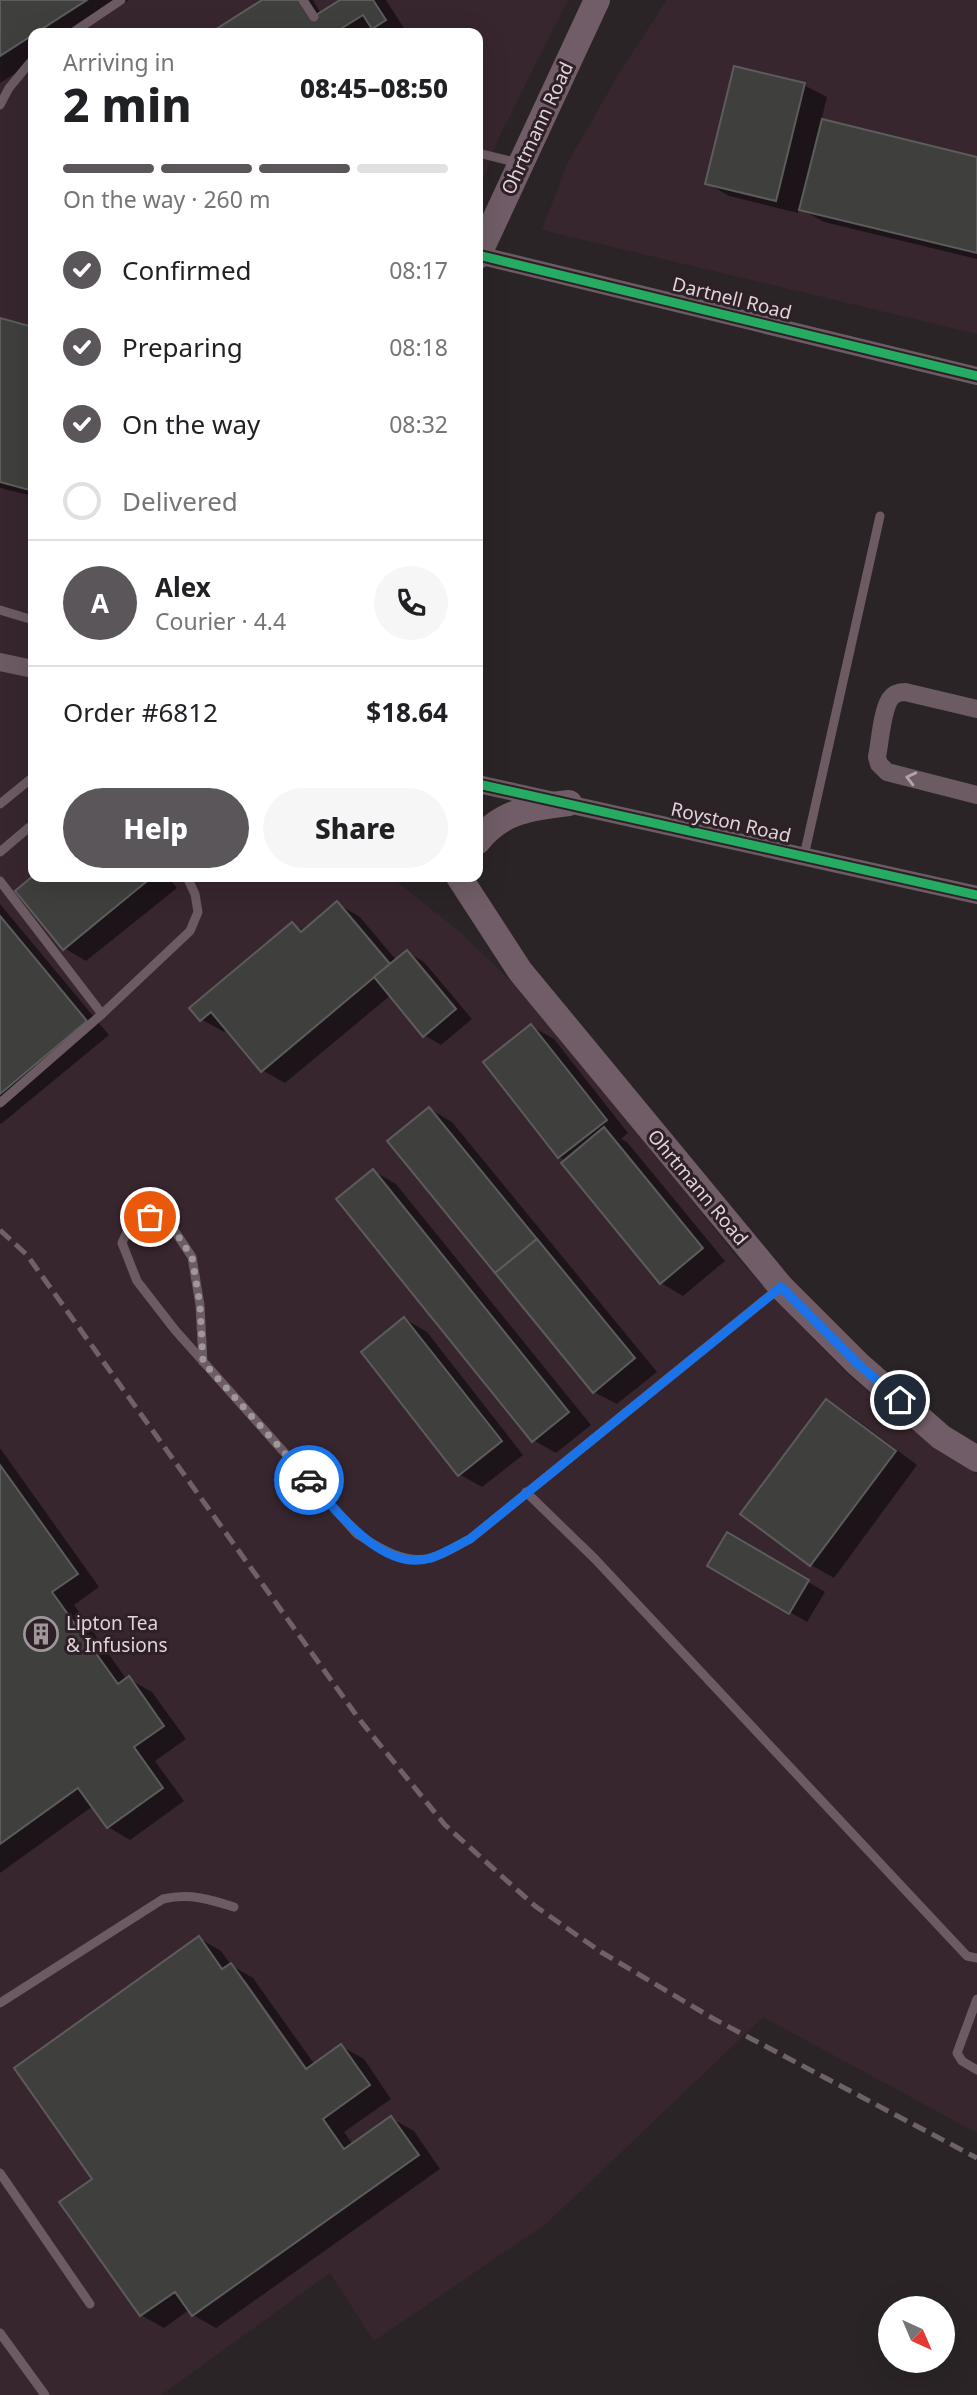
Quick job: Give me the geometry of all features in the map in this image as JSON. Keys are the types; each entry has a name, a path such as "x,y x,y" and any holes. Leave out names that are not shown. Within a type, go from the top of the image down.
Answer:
{"main road":[{"name":"Ohrtmann Road","path":"483,244 597,0"},
{"path":"483,834 510,813 569,803"},
{"name":"Ohrtmann Road","path":"464,882 520,971 781,1287 858,1364 941,1437 977,1460"}],"street":[{"name":"Dartnell Road","path":"483,256 977,376"},
{"path":"0,662 28,668"},
{"path":"977,709 897,692 887,705 877,757 879,764 887,772 977,795"},
{"name":"Royston Road","path":"483,784 977,895"}],"lane":[{"path":"79,28 121,0"},
{"path":"303,0 314,16"},
{"path":"0,105 9,88 28,65"},
{"path":"483,154 521,164"},
{"path":"804,856 880,516"},
{"path":"0,610 28,618"},
{"path":"0,804 28,781"},
{"path":"0,852 28,828"},
{"path":"0,881 102,1014"},
{"path":"0,1103 102,1014 190,931 198,912 195,894 189,882"},
{"path":"203,1362 200,1305 192,1257 170,1224 150,1217 139,1219 128,1227 122,1243 137,1281 203,1362 357,1534 386,1552 411,1559 430,1558 470,1539 781,1287"},
{"path":"526,1492 595,1559 967,1956 977,1958"},
{"path":"0,2003 163,1899 181,1895 200,1896 234,1907"},
{"path":"977,1999 957,2053 962,2061 977,2070"},
{"path":"0,2173 90,2304"},
{"path":"0,2333 45,2395"}],"shaded area":[{"path":"0,0 568,0 500,135 483,178 483,28 28,28 28,882 397,882 461,933 543,1012 738,1259 849,1376 936,1447 977,1475 977,2133 763,2017 547,2223 374,2341 330,2273 161,2395 0,2395"},
{"path":"667,0 977,0 977,334 542,230 568,162 621,70"}],"building":[{"path":"0,0 87,0 44,28 28,28 28,38 0,56"},
{"path":"262,0 300,0 311,18 340,0 373,0 386,20 374,28 363,15 342,28 218,28"},
{"path":"734,66 805,83 776,201 705,184"},
{"path":"822,119 977,157 977,253 799,210"},
{"path":"0,318 28,326 28,490 0,482"},
{"path":"28,880 146,882 63,950 15,891"},
{"path":"337,901 390,964 261,1072 211,1012 200,1021 189,1008 292,922 301,932"},
{"path":"0,916 87,1021 0,1094"},
{"path":"407,950 456,1009 423,1037 374,977"},
{"path":"531,1024 607,1120 558,1158 483,1062"},
{"path":"429,1107 537,1239 495,1273 387,1141"},
{"path":"604,1127 703,1248 660,1284 561,1163"},
{"path":"373,1169 569,1412 532,1442 336,1199"},
{"path":"537,1239 635,1358 593,1393 495,1273"},
{"path":"404,1317 502,1441 458,1476 361,1352"},
{"path":"826,1399 896,1451 810,1566 740,1514"},
{"name":"Lipton Tea & Infusions","path":"0,1465 78,1574 52,1592 118,1684 129,1676 164,1726 134,1747 163,1788 107,1828 78,1788 0,1844"},
{"path":"727,1532 809,1580 789,1614 707,1566"},
{"path":"199,1936 222,1969 231,1963 306,2069 341,2044 370,2085 323,2119 344,2149 391,2116 419,2155 192,2316 175,2292 140,2316 59,2202 92,2179 14,2068"}],"railway":[{"path":"0,1230 27,1255 359,1719 445,1825 535,1906 601,1952 714,2019 977,2158"}],"cycle path":[{"path":"483,256 977,376"},
{"path":"483,785 977,895"}],"way so far":[{"path":"150,1217 170,1224 192,1257 200,1305 203,1362 309,1480"}],"place":[{"name":"Lipton Tea & Infusions","path":"41,1634"}],"route":[{"path":"309,1480 357,1534 386,1552 411,1559 430,1558 470,1539 781,1287 858,1364 900,1400"}]}
